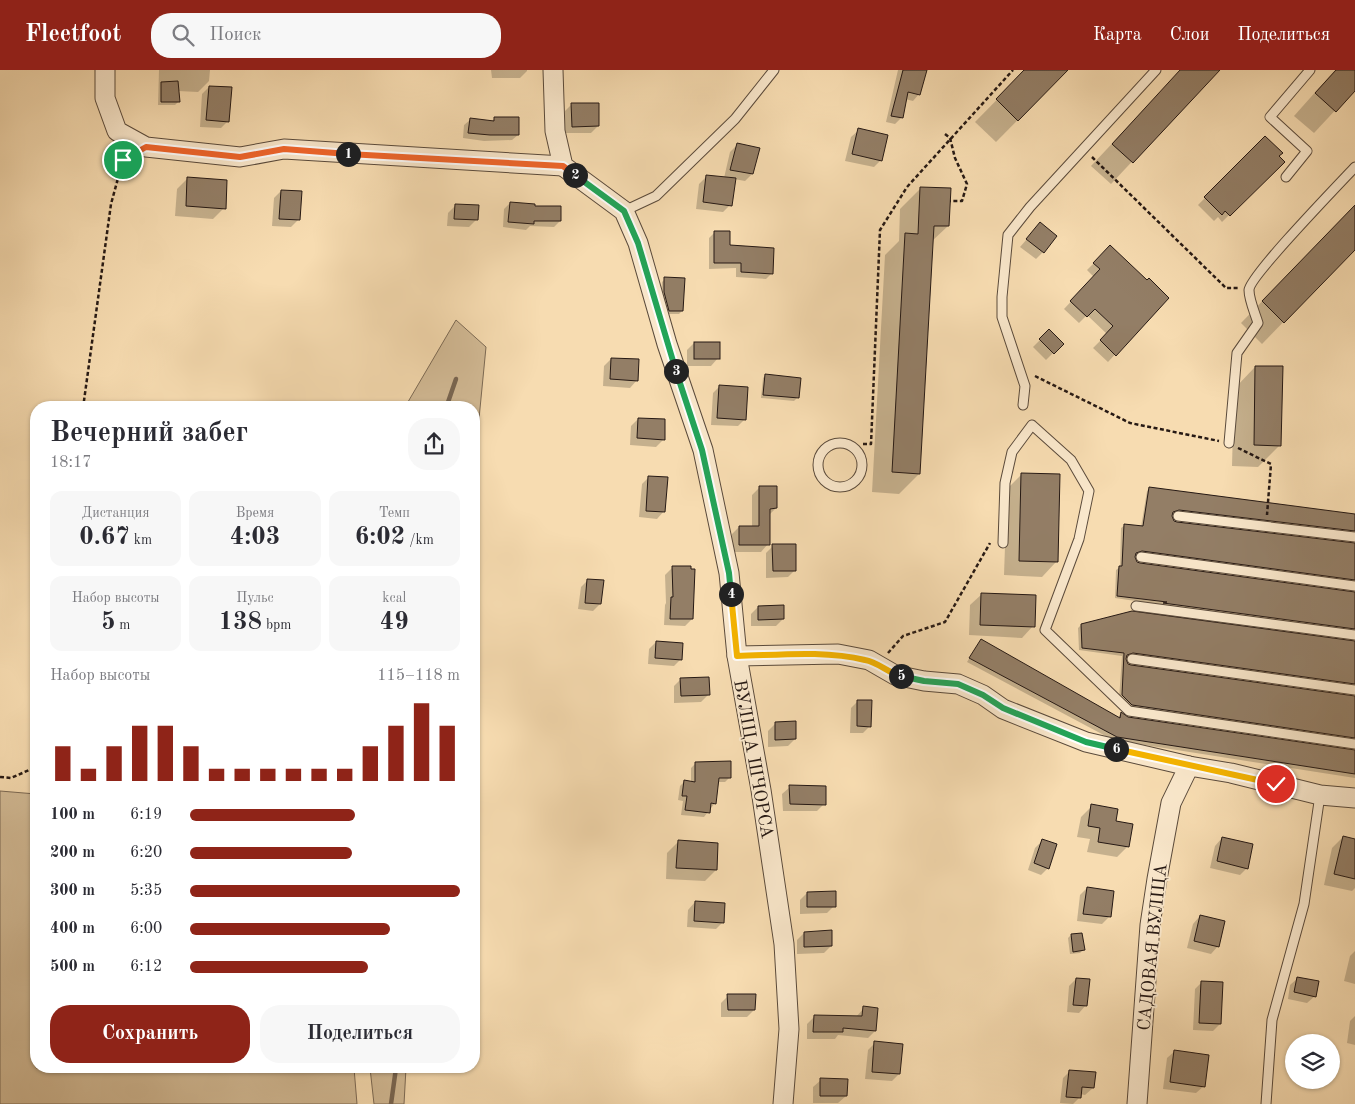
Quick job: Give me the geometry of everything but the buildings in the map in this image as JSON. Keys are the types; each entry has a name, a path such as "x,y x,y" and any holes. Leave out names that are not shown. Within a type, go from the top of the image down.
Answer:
{"street":[{"path":"105,70 105,98 117,131 146,147 240,157 284,149 563,166 555,131 553,70"},
{"name":"ВУЛІЦА ШЧОРСА","path":"563,166 624,211 638,243 667,344 702,450 729,573 737,656 761,790 784,944 789,1029 784,1104"},
{"path":"737,656 838,654 869,660 895,675 924,681 958,684 983,695 1003,708 1086,742 1189,766 1231,773 1320,795 1355,798"},
{"name":"САДОВАЯ ВУЛІЦА","path":"1138,1104 1150,925 1171,803 1189,766"}],"lane":[{"path":"624,211 656,196 734,119 774,70"},
{"path":"1023,405 1025,386 1002,318 1002,297 1008,236 1030,206 1156,70"},
{"path":"1286,177 1306,151 1270,117 1310,70"},
{"path":"1229,443 1237,353 1258,323 1249,289 1253,280 1355,167"},
{"path":"1003,543 1005,483 1012,452 1032,426 1070,460 1089,490 1079,539 1045,630 1129,711 1355,744"},
{"path":"838,442 847,443 860,454 862,472 858,479 849,486 833,486 820,476 818,463 820,454 830,444 838,442"},
{"path":"1178,516 1355,537"},
{"path":"1141,557 1355,586"},
{"path":"1136,606 1355,635"},
{"path":"1132,658 1355,690"},
{"path":"1266,1104 1272,1020 1304,904 1320,795"}],"path":[{"path":"863,444 871,444 880,230 908,187 950,138 1014,70"},
{"path":"945,134 950,138 955,158 967,184 962,201 950,201"},
{"path":"84,401 111,204 123,160 146,147"},
{"path":"1083,148 1226,288 1249,289"},
{"path":"1019,370 1130,423 1229,443 1271,464 1267,526"},
{"path":"877,665 903,636 945,622 1003,520"},
{"path":"0,778 11,778 30,770"}],"shaded area":[{"path":"456,320 486,347 480,408 480,401 409,401"},
{"path":"0,791 30,794 30,1073 354,1073 357,1104 0,1104"},
{"path":"371,1073 406,1073 404,1104 374,1104"}],"waterway":[{"path":"448,401 456,379"},
{"path":"391,1104 395,1073"}],"route":[{"path":"123,160 146,147 240,157 284,149 563,166 624,211 638,243 667,344 702,450 729,573 737,656 838,654 869,660 895,675 924,681 958,684 983,695 1003,708 1086,742 1276,784"}]}
